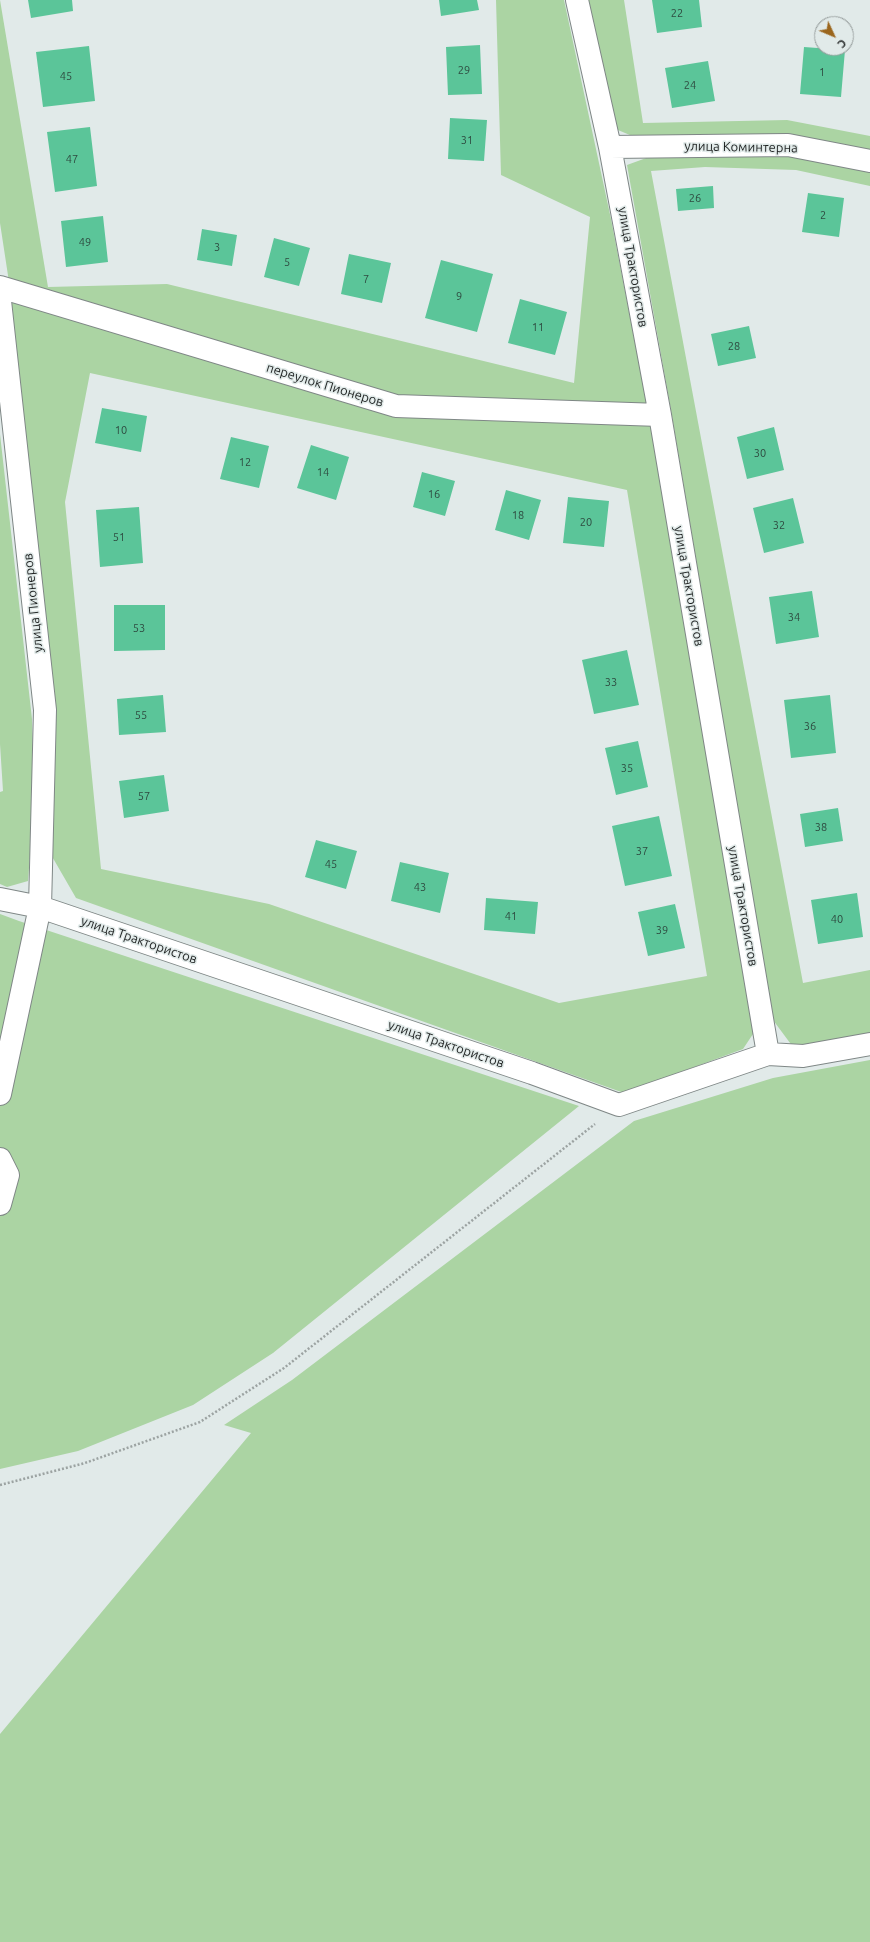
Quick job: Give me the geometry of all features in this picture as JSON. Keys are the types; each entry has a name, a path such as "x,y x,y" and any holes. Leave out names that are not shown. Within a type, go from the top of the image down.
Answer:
{"street":[{"name":"улица Трактористов","path":"577,0 610,147 660,415 768,1054"},
{"name":"улица Коминтерна","path":"610,147 788,145 870,161"},
{"name":"переулок Пионеров","path":"0,287 396,406 660,415"},
{"name":"улица Пионеров","path":"0,301 45,710 40,907 0,1094"},
{"name":"улица Трактористов","path":"0,899 40,907 532,1073 619,1105"},
{"path":"619,1105 768,1054 803,1056 870,1044"},
{"path":"0,1159 8,1175 0,1204"}],"path":[{"path":"0,1485 85,1464 200,1422 284,1368 619,1105"}],"green space":[{"path":"0,0 48,287 167,284 574,383 590,217 501,175 496,0 564,0 611,219 647,405 394,397 9,282 0,223"},
{"path":"584,0 624,0 643,123 787,120 870,136 870,154 644,141 618,130 610,117"},
{"path":"787,154 870,169 870,186 796,170 705,167 651,171 803,983 870,970 870,1033 793,1047 773,1020 672,416 627,165 649,157"},
{"path":"8,299 393,416 651,424 755,1031 743,1049 624,1093 76,898 50,853","holes":["90,373 627,490 707,976 559,1003 269,904 101,869 65,502"]},
{"path":"0,434 32,719 34,802 28,881 7,887 0,884 0,792 3,791 0,744"},
{"path":"0,914 579,1106 273,1353 193,1405 78,1451 0,1469"},
{"path":"870,1060 870,1942 0,1942 0,1734 251,1433 224,1425 292,1380 634,1121 773,1078"}],"building":[{"path":"28,0 72,0 73,11 31,18"},
{"path":"439,0 477,0 479,10 441,16"},
{"path":"652,0 699,0 702,27 657,33"},
{"path":"480,45 482,94 448,95 446,47"},
{"path":"89,46 95,101 43,107 36,52"},
{"path":"804,47 814,48 814,56 844,56 841,97 800,94"},
{"path":"708,61 715,101 672,108 665,68"},
{"path":"450,118 487,120 484,161 448,159"},
{"path":"90,127 97,186 55,192 47,132"},
{"path":"713,186 714,208 678,211 676,189"},
{"path":"808,193 844,198 839,237 802,232"},
{"path":"103,216 108,262 66,267 61,221"},
{"path":"202,229 237,235 232,266 197,260"},
{"path":"274,238 310,248 299,286 264,277"},
{"path":"349,254 391,263 382,303 341,294"},
{"path":"441,260 493,274 477,332 425,318"},
{"path":"520,299 567,312 555,355 508,343"},
{"path":"749,326 756,358 718,366 711,334"},
{"path":"102,408 147,416 141,452 95,443"},
{"path":"774,427 784,470 747,479 737,437"},
{"path":"231,437 269,446 259,488 220,479"},
{"path":"311,445 349,457 336,500 297,488"},
{"path":"422,472 455,481 445,516 413,507"},
{"path":"506,490 541,500 529,540 495,530"},
{"path":"568,497 609,501 604,547 563,543"},
{"path":"793,498 804,543 764,553 753,508"},
{"path":"139,507 143,563 100,567 96,510"},
{"path":"812,591 819,637 776,644 769,597"},
{"path":"114,605 165,605 165,650 114,651"},
{"path":"627,650 639,705 594,714 582,660"},
{"path":"163,695 166,732 119,735 117,699"},
{"path":"830,695 836,753 791,758 784,700"},
{"path":"638,741 648,787 616,795 605,748"},
{"path":"164,775 169,811 124,818 119,781"},
{"path":"838,808 843,841 805,847 800,814"},
{"path":"659,816 672,876 625,886 612,826"},
{"path":"316,840 357,851 346,889 305,877"},
{"path":"400,862 449,873 440,913 391,901"},
{"path":"857,893 863,937 818,944 811,900"},
{"path":"486,898 538,902 535,934 484,930"},
{"path":"675,904 685,948 648,956 638,912"}]}
